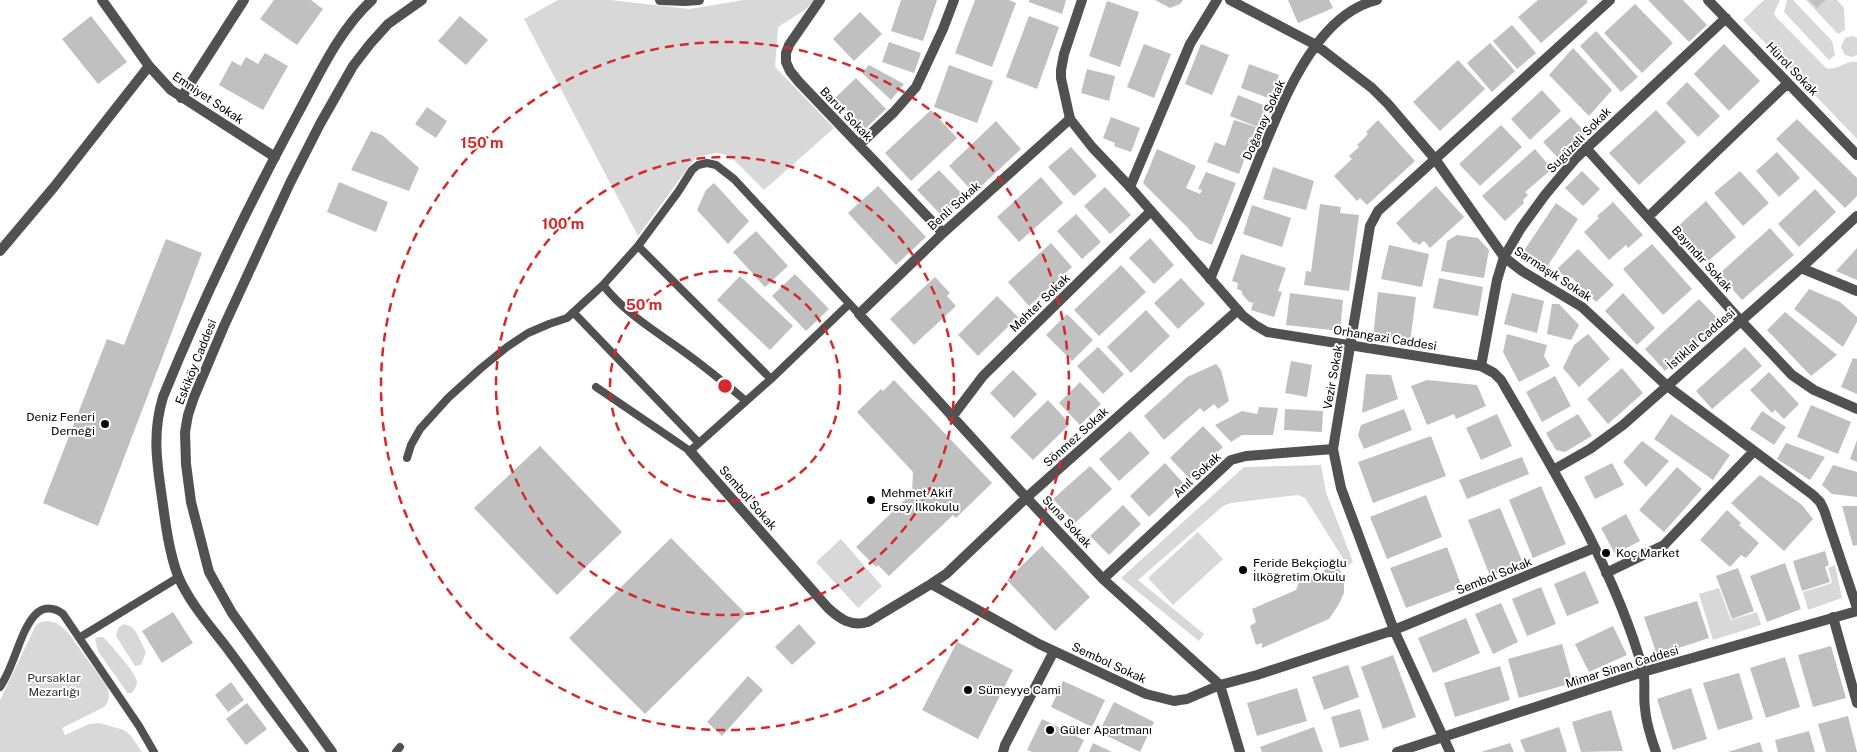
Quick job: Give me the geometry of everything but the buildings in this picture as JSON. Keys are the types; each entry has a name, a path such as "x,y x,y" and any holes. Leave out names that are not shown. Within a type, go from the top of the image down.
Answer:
{"street":[{"name":"Emniyet Sokak","path":"102,0 149,66 162,81 181,98 275,157"},
{"path":"181,98 244,0"},
{"path":"304,752 203,616 179,577 170,552 160,486 156,440 157,417 175,368 226,252 275,157 341,37 359,12 372,0"},
{"name":"Eskiköy Caddesi","path":"332,752 232,613 209,572 191,502 186,464 188,414 224,326 286,191 320,124 354,66 370,44 388,24 422,0"},
{"path":"660,0 699,0"},
{"name":"Barut Sokak","path":"820,0 788,45 786,62 790,72 942,233"},
{"path":"859,145 894,112 916,87 943,29 954,0"},
{"name":"Orhangazi Caddesi","path":"1082,0 1064,54 1061,70 1070,119 1092,147 1130,187 1238,310 1255,325 1267,332 1481,366 1494,373 1501,380 1553,470 1594,548 1620,603 1643,672 1646,715 1656,752"},
{"path":"1130,187 1190,44 1217,0"},
{"name":"Sarmaşık Sokak","path":"1230,0 1316,45 1372,88 1435,158 1504,257 1522,271 1582,307 1666,385 1813,495 1820,502 1857,609"},
{"name":"Doğanay Sokak","path":"1210,279 1275,120 1304,63 1316,45 1337,22 1352,10 1377,0"},
{"name":"Vezir Sokak","path":"1450,752 1394,630 1341,488 1333,449 1371,222 1378,211 1435,158 1610,0"},
{"name":"Hürol Sokak","path":"1708,0 1857,155"},
{"name":"Sugüzeli Sokak","path":"1481,366 1491,304 1504,257 1521,228 1564,171 1586,148 1726,18"},
{"path":"0,251 54,187 149,66"},
{"path":"1648,217 1788,83"},
{"name":"Benli Sokak","path":"859,314 942,233 1070,119"},
{"name":"Bayındır Sokak","path":"1586,148 1792,375 1814,390 1857,409"},
{"name":"Mehter Sokak","path":"952,417 983,376 1151,211"},
{"name":"İstiklal Caddesi","path":"1553,470 1590,449 1612,433 1801,268 1857,216"},
{"path":"1801,268 1857,291"},
{"name":"Sönmez Sokak","path":"931,584 946,574 1026,498 1238,310"},
{"name":"Suna Sokak","path":"859,314 1026,498 1103,579 1220,685"},
{"name":"Anıl Sokak","path":"1103,579 1231,460 1246,456 1333,449"},
{"name":"Sembol Sokak","path":"690,451 838,618 858,625 868,622 931,584 1010,629 1054,651 1146,694 1174,701 1187,699 1220,685 1394,630 1594,548"},
{"path":"1606,573 1664,545 1754,451"},
{"name":"Mimar Sinan Caddesi","path":"1397,752 1643,672 1857,609"},
{"path":"1833,617 1857,703"},
{"path":"1003,751 1054,651"},
{"path":"1220,685 1240,752"}],"lane":[{"path":"407,458 420,429 448,398 480,369 528,333 567,318 603,285 638,246 692,170 698,165 707,163 716,165 734,179 859,314"},
{"path":"638,246 771,379"},
{"path":"603,285 631,315 706,368 746,401"},
{"path":"596,388 690,451 771,379 849,304"},
{"path":"574,313 699,443"},
{"path":"79,638 179,577"},
{"path":"0,687 11,668 26,629 35,615 44,609 58,610 63,614 140,726 154,752"}],"green space":[{"path":"558,0 610,0 689,9 744,0 814,0 805,10 778,27 775,67 834,128 764,190 730,156 717,153 696,157 638,236 524,19"},
{"path":"1764,0 1780,0 1774,13 1775,16 1826,68 1830,69 1857,62 1857,139 1743,20"},
{"path":"1787,0 1793,0 1832,41 1835,55 1829,60 1784,12"},
{"path":"1806,0 1837,0 1844,8 1845,30 1838,34"},
{"path":"1852,36 1857,38 1857,55 1852,57 1845,55 1841,47 1845,38"},
{"path":"1321,465 1326,492 1353,562 1348,566 1305,498 1298,495 1231,503 1223,506 1138,580 1204,634 1199,641 1121,578 1244,467"},
{"path":"1198,532 1223,559 1173,605 1148,578"},
{"path":"841,539 882,586 858,608 816,562"},
{"path":"1835,565 1842,598 1808,610 1803,592 1832,583 1828,568"},
{"path":"1719,588 1731,620 1757,612 1761,625 1713,640 1699,594"},
{"name":"Pursaklar Mezarlığı","path":"48,621 60,625 69,634 108,688 109,696 106,705 62,728 65,735 89,724 99,723 124,730 142,752 0,752 0,700 36,625"},
{"path":"124,624 132,627 136,632 146,652 141,665 135,666 116,636 118,628"},
{"path":"103,637 133,673 137,682 132,693 127,693 98,651 95,639"}],"place":[{"name":"Deniz Feneri Derneği","path":"105,424"},
{"name":"Mehmet Akif Ersoy İlkokulu","path":"871,500"},
{"name":"Koç Market","path":"1606,553"},
{"name":"Feride Bekçioğlu İlköğretim Okulu","path":"1243,570"},
{"name":"Sümeyye Cami","path":"968,690"},
{"name":"Güler Apartmanı","path":"1050,730"}]}
